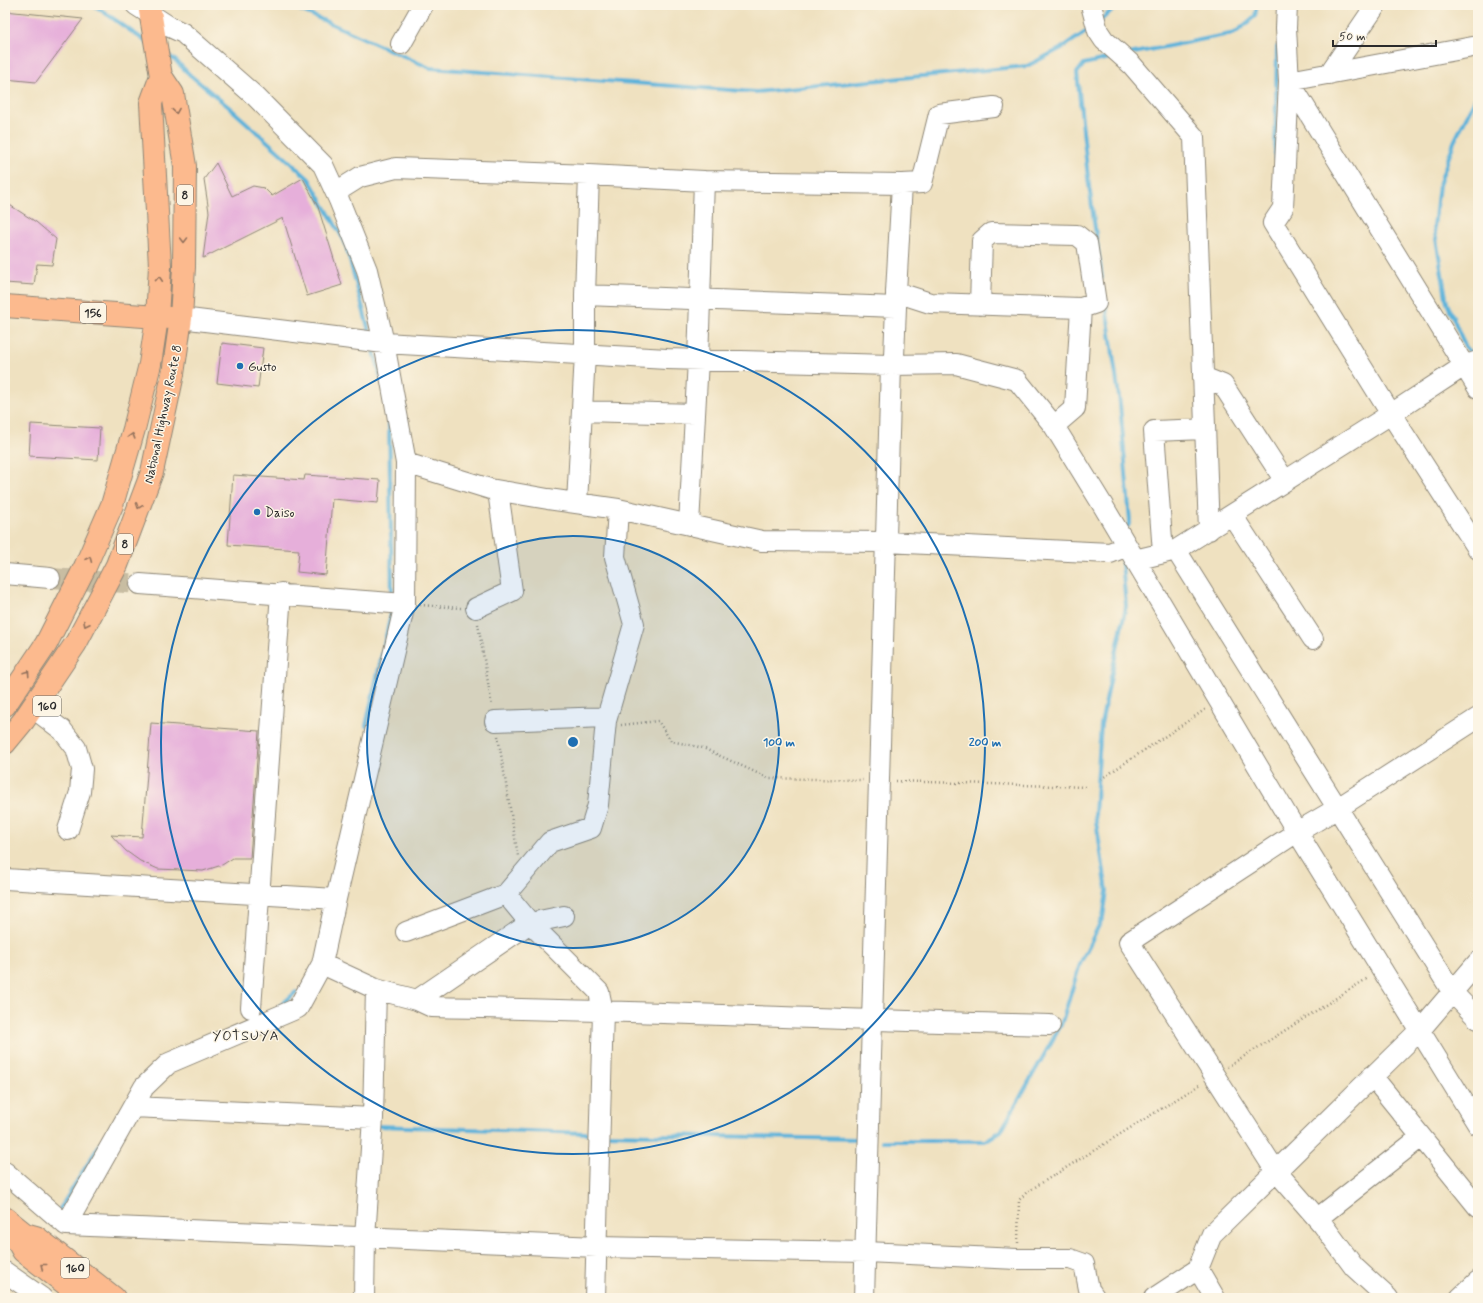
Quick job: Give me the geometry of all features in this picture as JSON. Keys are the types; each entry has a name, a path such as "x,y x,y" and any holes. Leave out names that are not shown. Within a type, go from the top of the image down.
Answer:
{"highway":[{"name":"National Highway Route 8","path":"5,743 24,720 76,643 117,565 152,472 173,374 181,318 184,267 185,166 173,94 158,59 146,8"},
{"name":"National Highway Route 8","path":"5,705 46,644 85,567 112,504 134,429 150,364 157,318 160,266 151,103 158,59"},
{"name":"156","path":"5,306 157,318 181,318"},
{"name":"160","path":"5,760 57,692 76,643"},
{"name":"160","path":"5,1208 31,1229 21,1243"},
{"name":"160","path":"5,1218 26,1234 21,1243"},
{"name":"160","path":"5,1232 18,1242 114,1298"},
{"name":"160","path":"21,1243 84,1298"}],"street":[{"path":"401,44 424,5"},
{"path":"1287,5 1286,28 1289,81 1283,208 1273,223 1396,410 1478,549"},
{"path":"1328,74 1376,5"},
{"path":"66,1225 144,1087 169,1063 298,1008 322,964 330,899 405,604 406,463 375,342 367,270 336,192 323,165 256,97 183,33 170,27 146,8"},
{"path":"1094,17 1104,40 1132,65 1194,137 1209,530"},
{"path":"1289,81 1478,46"},
{"path":"1289,81 1471,364 1478,388"},
{"path":"336,192 360,177 396,168 589,174 704,181 922,184 939,114 994,107"},
{"path":"577,503 585,354 585,295 589,174"},
{"path":"689,525 698,360 704,181"},
{"path":"864,1298 892,365 894,357 902,184"},
{"path":"585,295 699,299 896,300 930,303 980,305 1081,308 1096,303 1087,243 1077,235 991,233 982,241 980,305"},
{"path":"1054,426 1075,408 1081,308"},
{"path":"181,318 375,342 698,360 892,365 956,364 1017,380 1054,426 1297,832 1478,1125"},
{"path":"406,463 498,491 618,509 762,541 886,542 1110,553 1169,552 1209,530 1396,410 1471,364"},
{"path":"1203,377 1223,385 1286,481"},
{"path":"582,411 695,414"},
{"path":"1205,429 1154,431 1169,552 1338,808 1452,993 1478,1019"},
{"path":"476,608 512,591 498,491"},
{"path":"406,932 506,894 550,842 591,828 598,805 607,722 634,624 615,557 618,509"},
{"path":"1232,515 1313,640"},
{"path":"5,574 50,578"},
{"path":"140,584 405,604"},
{"path":"251,1008 281,594"},
{"path":"41,714 62,730 76,748 82,769 80,792 68,830"},
{"path":"1388,1298 1354,1267 1318,1218 1275,1170 1128,942 1297,832 1338,808 1478,718"},
{"path":"495,722 607,722"},
{"path":"5,879 330,899"},
{"path":"506,894 530,923 599,992 602,1011 595,1298"},
{"path":"417,1000 530,923 564,916"},
{"path":"1154,1298 1198,1269 1212,1234 1275,1170 1420,1030 1478,962"},
{"path":"322,964 376,988 417,1000 432,1007 1050,1025"},
{"path":"364,1298 365,1238 373,1118 376,988"},
{"path":"1372,1076 1478,1207"},
{"path":"132,1107 373,1118"},
{"path":"1318,1218 1421,1137"},
{"path":"5,1172 66,1225 597,1247 866,1252 1017,1259 1070,1259 1084,1264 1089,1289 1095,1298"},
{"path":"1198,1269 1216,1298"},
{"path":"5,1272 42,1298"},
{"path":"1460,1298 1478,1281"}],"path":[{"path":"1101,779 1218,701"},
{"path":"607,722 658,721 671,741 703,748 768,778 1087,787"},
{"path":"1017,1259 1019,1200 1027,1192 1214,1076 1382,969"}],"building":[{"path":"5,11 83,19 36,82 5,79"},
{"path":"216,163 232,196 253,186 264,188 272,196 303,178 318,207 342,285 307,296 283,218 203,258 209,212 204,179"},
{"path":"5,202 36,222 56,239 52,265 37,264 34,285 5,283"},
{"name":"Gusto","path":"222,343 263,348 258,388 217,383"},
{"path":"31,424 100,428 98,460 29,456"},
{"path":"233,475 304,480 305,475 380,480 378,503 332,499 326,575 297,572 299,550 228,545"},
{"path":"151,723 259,731 250,858 233,858 222,865 203,871 158,869 140,861 126,851 111,835 142,837"}],"waterway":[{"path":"94,5 148,43"},
{"path":"289,5 430,68 756,92 1027,66 1060,49 1092,28"},
{"path":"1101,20 1111,11 1124,5"},
{"path":"1129,54 1235,33 1255,16 1257,5"},
{"path":"1275,159 1277,47"},
{"path":"166,54 230,108 309,179 345,242 370,335"},
{"path":"1102,278 1088,178 1077,73 1084,64 1114,57"},
{"path":"1474,356 1465,346 1447,303 1434,227 1439,185 1454,142 1478,93"},
{"path":"1105,298 1120,404 1130,521 1128,526"},
{"path":"373,347 380,376"},
{"path":"389,423 392,598"},
{"path":"882,1141 985,1141 1001,1131 1061,1025 1080,964 1103,917 1107,891 1095,815 1101,724 1126,606 1122,563"},
{"path":"366,726 392,609"},
{"path":"280,1006 296,992"},
{"path":"378,1126 586,1133"},
{"path":"605,1134 858,1139"},
{"path":"58,1212 100,1144"}],"tunnel":[{"path":"50,578 140,584"}],"place":[{"name":"Gusto","path":"240,366"},
{"name":"Daiso","path":"257,512"}],"district":[{"name":"YOTSUYA","path":"246,1035"}]}
